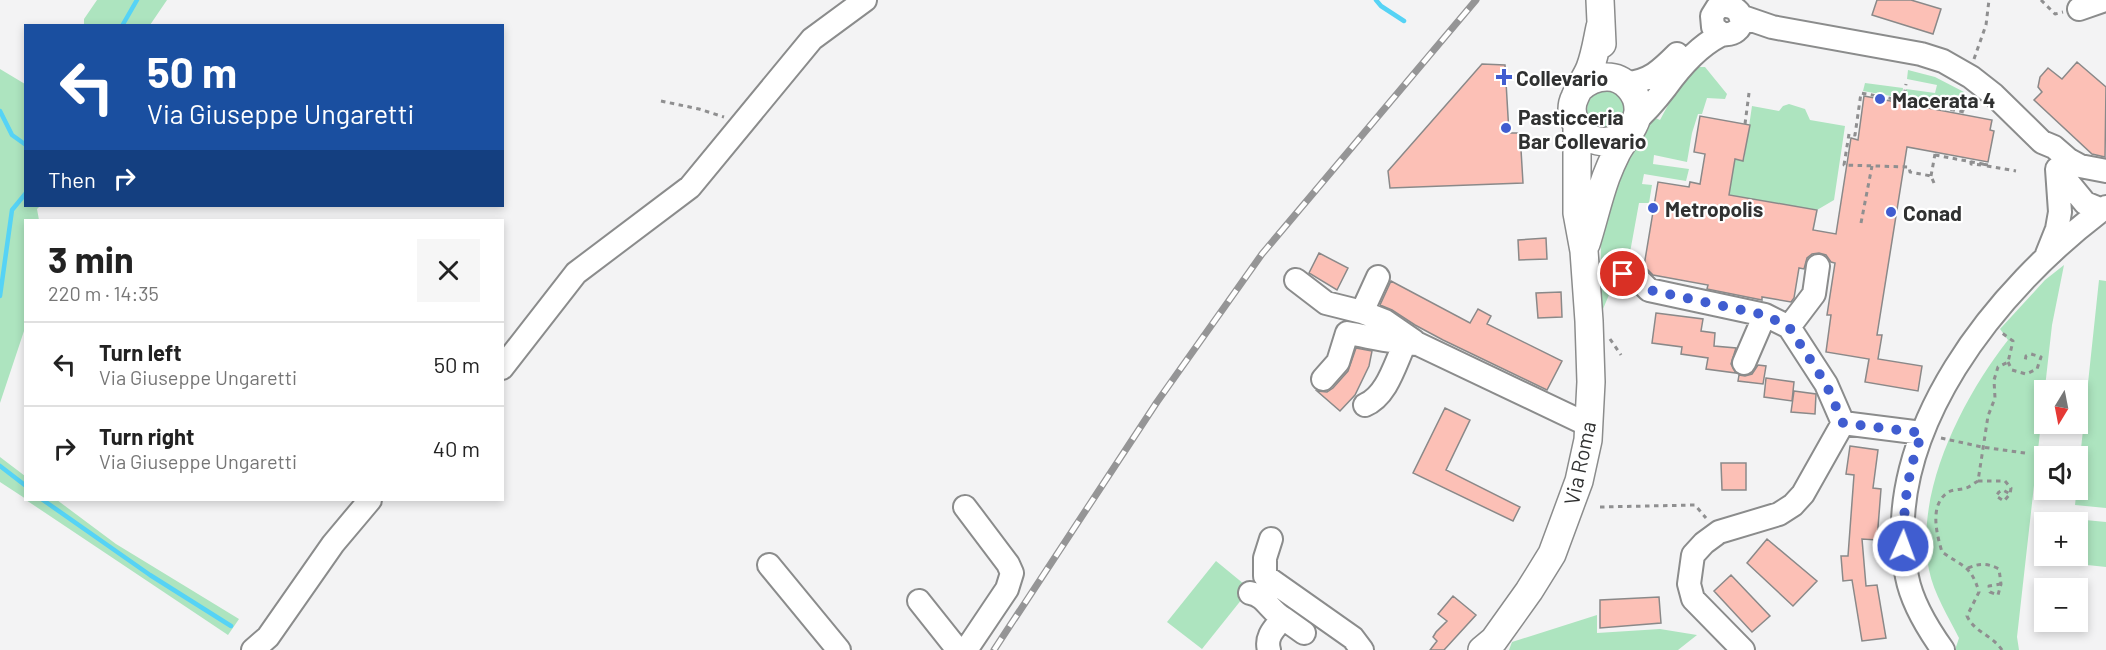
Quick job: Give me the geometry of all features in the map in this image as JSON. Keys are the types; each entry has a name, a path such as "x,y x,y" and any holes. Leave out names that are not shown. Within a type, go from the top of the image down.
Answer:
{"main road":[{"name":"Via Roma","path":"1584,251 1606,177 1638,111 1637,101 1632,91 1619,80 1604,57 1600,27 1600,0"},
{"name":"Via Roma","path":"1486,649 1529,591 1552,554 1580,481 1590,422 1590,351 1584,251 1577,213 1577,127 1573,118 1572,105 1589,72 1600,27"},
{"path":"1579,89 1586,82 1598,77 1619,80"},
{"path":"1577,127 1590,138 1607,142 1619,139 1633,125"}],"street":[{"path":"504,365 576,273 690,187 812,39 865,0"},
{"path":"2079,9 2105,0"},
{"path":"1633,125 1649,110 1674,76 1729,14"},
{"path":"1619,80 1636,83 1657,74 1705,27 1729,14 1772,27 1921,54 1943,61 1971,77 1994,95 2042,142 2045,153 2063,164 2095,192 2104,209 2024,278 1986,322 1955,369 1922,433 1909,473 1903,546 1907,579 1922,616 1943,650"},
{"path":"2063,164 2106,171"},
{"path":"2044,261 2057,229 2063,164"},
{"path":"1789,327 1814,294 1818,266"},
{"path":"1623,274 1634,275 1649,290 1765,315 1789,327 1826,384 1843,423"},
{"path":"1362,312 1378,277"},
{"path":"1296,280 1326,303 1362,312 1385,321 1411,344"},
{"path":"1744,363 1760,326"},
{"path":"1323,379 1338,363 1347,333 1411,344 1580,421 1590,422"},
{"path":"1365,405 1373,402 1382,392 1411,344"},
{"path":"1843,423 1922,433"},
{"path":"1743,650 1692,599 1689,584 1693,555 1719,532 1779,514 1793,505 1803,495 1843,423"},
{"path":"253,650 268,637 333,544 369,501"},
{"path":"965,507 1008,564 1012,573 1007,589 966,650"},
{"path":"1271,539 1265,558 1266,576 1353,638 1362,650"},
{"path":"769,565 840,650"},
{"path":"1250,593 1257,594 1272,611 1304,633"},
{"path":"919,602 958,650"},
{"path":"1269,650 1267,643 1269,636 1283,618"}],"path":[{"path":"1972,64 1986,25 1989,0"},
{"path":"2041,0 2055,14 2079,9"},
{"path":"1903,102 1905,84"},
{"path":"1745,124 1749,93"},
{"path":"1931,176 1910,172 1909,167 1844,165 1849,134 1854,135 1858,121 1861,93 1964,111 1965,98"},
{"path":"661,101 699,109 742,124"},
{"path":"1934,183 1931,176 1935,154 1971,161 1971,164 2016,171"},
{"path":"1861,223 1872,166"},
{"path":"1986,322 2013,341 2008,362 2012,370 2026,374 2037,369 2041,357 2031,354 2026,356 2025,361"},
{"path":"1978,481 1988,416 1995,398 1994,380 1998,367 2008,362"},
{"path":"1922,433 1982,447 2025,453"},
{"path":"2002,650 1995,640 1972,626 1967,616 1978,592 1975,578 1968,568 1942,552 1935,519 1940,502 1947,492 1966,488 1978,481 2005,481 2011,488 2010,494"},
{"path":"1600,507 1695,505 1719,532"},
{"path":"1968,568 1979,564 1990,564 1999,569 2001,584"}],"green space":[{"path":"97,0 167,0 151,24 84,24 84,19"},
{"path":"1697,67 1705,67 1727,94 1725,99 1707,98 1702,114 1698,114 1692,133 1687,162 1654,155 1653,164 1689,169 1686,181 1644,174 1642,184 1652,185 1649,203 1639,203 1627,269 1617,276 1600,316 1601,235 1610,192 1651,116 1660,120 1681,84"},
{"path":"0,69 24,83 24,207 39,207 37,209 39,219 24,219 24,331 0,403"},
{"path":"1908,70 1935,77 1964,92 1961,108 1905,98 1906,89 1935,93 1937,85 1907,79"},
{"path":"1865,83 1903,88 1902,98 1863,91"},
{"path":"1606,91 1613,92 1619,97 1624,103 1624,117 1619,123 1613,128 1606,129 1599,128 1593,123 1588,117 1587,110 1588,103 1593,97 1599,92"},
{"path":"1789,104 1805,109 1810,120 1845,126 1834,200 1817,210 1729,195 1734,159 1744,160 1752,106 1779,111 1783,106"},
{"path":"2064,265 2052,325 2046,380 2034,380 2034,434 2040,434 2038,446 2034,446 2034,485 2017,637 2019,650 1955,650 1959,638 1938,596 1929,570 1926,540 1935,479 1959,418 1974,390 2008,340 2000,329 2045,280"},
{"path":"2099,280 2106,281 2106,508 2075,505 2076,500 2088,500 2088,446 2081,446 2083,434 2088,434 2088,383"},
{"path":"0,457 24,475 24,498 0,482"},
{"path":"27,501 58,501 116,544 239,619 228,635"},
{"path":"2088,520 2106,522 2106,567 2088,565"},
{"path":"1216,561 1250,589 1202,649 1167,622"},
{"path":"1597,615 1597,633 1660,629 1697,635 1678,650 1509,650 1512,642"}],"building":[{"path":"1877,0 1911,0 1941,9 1933,34 1872,15"},
{"path":"2077,62 2106,87 2105,157 2092,154 2034,100 2042,92 2038,87 2040,77 2048,68 2062,79"},
{"path":"1482,64 1505,65 1509,133 1520,133 1523,183 1390,188 1388,171"},
{"path":"1864,96 1992,120 1990,130 1994,131 1988,162 1907,147 1877,335 1882,335 1878,359 1922,366 1918,391 1865,382 1869,359 1826,352 1831,315 1827,315 1835,263 1831,262 1826,255 1812,254 1807,258 1804,269 1799,268 1794,298 1791,302 1762,297 1762,300 1707,289 1708,285 1653,275 1644,266 1658,182 1689,187 1690,182 1700,184 1705,154 1694,152 1700,116 1750,125 1743,161 1735,159 1729,195 1817,210 1813,230 1836,234 1851,138 1858,140"},
{"path":"1546,238 1547,259 1519,260 1518,240"},
{"path":"1319,253 1348,268 1337,290 1309,273"},
{"path":"1391,281 1470,323 1478,309 1491,316 1487,324 1562,361 1547,390 1443,340 1380,305"},
{"path":"1561,292 1562,317 1538,318 1536,293"},
{"path":"1656,313 1703,319 1701,331 1715,333 1714,346 1736,348 1731,364 1736,373 1706,369 1708,358 1681,354 1682,347 1652,343"},
{"path":"1356,348 1372,351 1369,366 1355,395 1340,411 1317,391 1327,392 1333,388 1348,371"},
{"path":"1758,365 1766,366 1763,384 1738,381 1739,375 1752,374"},
{"path":"1766,378 1794,382 1792,401 1764,397"},
{"path":"1794,391 1816,394 1815,414 1791,412"},
{"path":"1445,408 1470,420 1446,470 1520,507 1513,521 1413,473"},
{"path":"1850,446 1878,450 1873,488 1881,489 1877,540 1862,539 1866,586 1877,585 1886,638 1862,641 1852,580 1843,581 1841,556 1848,556 1854,475 1846,474"},
{"path":"1721,463 1746,463 1746,490 1722,490"},
{"path":"1767,539 1817,581 1793,606 1747,563"},
{"path":"1731,575 1770,616 1752,632 1714,591"},
{"path":"1453,596 1476,615 1444,650 1430,650 1437,641 1433,637 1447,621 1438,614"},
{"path":"1659,597 1661,623 1600,628 1600,600"}],"waterway":[{"path":"123,24 137,0"},
{"path":"1376,0 1381,6 1404,21"},
{"path":"0,111 12,135 24,144"},
{"path":"0,296 12,210 24,195"},
{"path":"0,466 24,484"},
{"path":"44,501 150,575 231,626"}],"railway":[{"path":"994,650 1157,402 1262,254 1476,0"}],"place":[{"name":"Collevario","path":"1504,77"},
{"name":"Macerata 4","path":"1880,99"},
{"name":"Pasticceria Bar Collevario","path":"1506,128"},
{"name":"Metropolis","path":"1653,208"},
{"name":"Conad","path":"1891,212"}],"route":[{"path":"1623,274 1634,275 1649,290 1765,315 1789,327 1826,384 1843,423 1922,433 1909,473 1903,546"}]}
